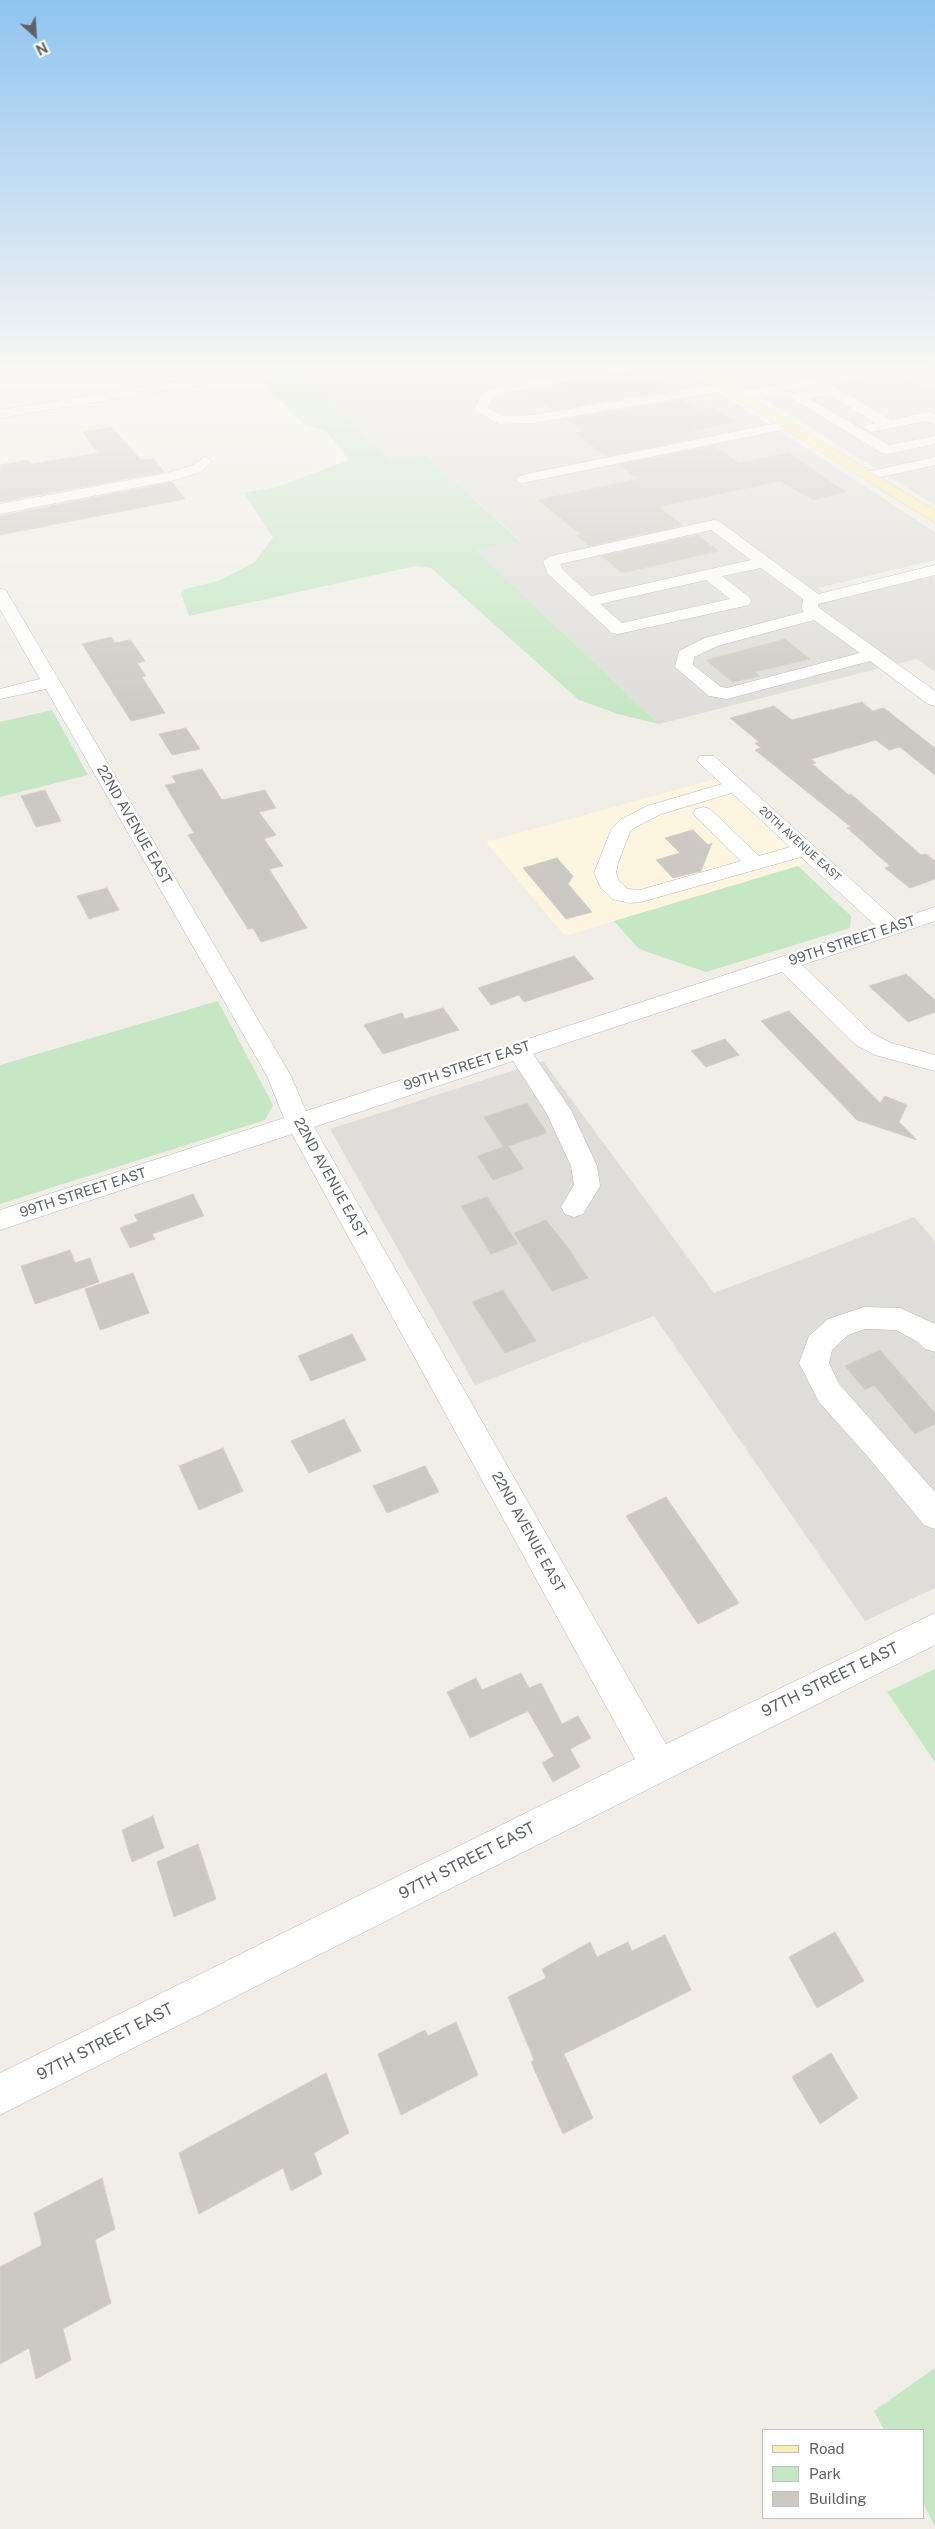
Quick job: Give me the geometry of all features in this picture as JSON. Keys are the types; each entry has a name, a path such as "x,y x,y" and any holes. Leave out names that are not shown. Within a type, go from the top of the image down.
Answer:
{"main road":[{"path":"882,485 935,518"}],"street":[{"path":"0,509 127,485"},
{"path":"710,575 742,601 618,630 554,571 551,562 714,525 764,562 874,655 935,700"},
{"path":"588,602 764,562"},
{"path":"874,655 727,694 715,692 684,667 685,656 694,649 711,642 935,570"},
{"name":"22ND AVENUE EAST","path":"0,594 279,1076 298,1122 658,1765"},
{"path":"0,694 51,682"},
{"name":"20TH AVENUE EAST","path":"707,760 892,928"},
{"path":"736,786 654,810 634,819 621,830 607,863 606,879 620,894 630,897 805,849"},
{"path":"703,813 754,863"},
{"name":"99TH STREET EAST","path":"0,1220 935,914"},
{"path":"786,962 864,1039 883,1049 935,1062"},
{"path":"518,1050 558,1110 584,1166 587,1186 574,1207"},
{"path":"933,1509 829,1393 814,1363 819,1344 838,1327 864,1318 900,1319 928,1334 935,1341"},
{"name":"97TH STREET EAST","path":"0,2095 935,1628"}],"shaded area":[{"path":"459,485 863,485 935,532 935,560 818,588 835,600 935,576 935,672 917,659 659,724 476,550 520,540"},
{"path":"903,485 935,485 935,505"},
{"path":"719,778 809,863 565,936 486,842"},
{"path":"543,1061 714,1293 914,1217 935,1241 935,1588 865,1621 654,1316 475,1385 330,1129"}],"green space":[{"path":"282,485 459,485 520,541 476,550 659,724 618,714 579,700 431,568 416,566 189,616 181,594 185,589 218,581 255,562 273,537 244,493"},
{"path":"52,710 88,775 0,797 0,722"},
{"path":"798,866 851,916 850,928 706,972 639,949 614,921"},
{"path":"218,1001 273,1105 265,1120 0,1204 0,1065"},
{"path":"935,1669 935,1762 887,1692"},
{"path":"935,2368 935,2526 925,2507 925,2429 883,2429 874,2411"}],"building":[{"path":"0,485 93,485 0,502"},
{"path":"157,485 174,485 185,499 0,535 0,516"},
{"path":"609,485 761,485 658,507 683,525 589,546 576,535 580,534 538,500"},
{"path":"787,485 836,485 846,492 813,500"},
{"path":"697,535 719,551 622,573 602,556"},
{"path":"111,637 115,643 130,640 135,646 145,661 137,663 146,676 142,677 165,713 131,721 82,644"},
{"path":"785,639 810,659 755,672 760,676 732,682 706,660"},
{"path":"862,702 873,711 884,708 935,748 935,775 900,747 889,750 876,740 811,759 816,763 812,764 849,795 851,794 921,855 926,854 935,861 935,879 910,888 885,868 890,866 847,828 851,827 755,750 761,748 755,743 759,742 730,718 774,706 792,720"},
{"path":"186,728 200,749 172,755 159,734"},
{"path":"202,769 222,800 265,790 276,808 259,812 276,835 264,839 283,866 269,869 307,928 261,942 253,928 248,929 188,835 194,833 165,785 176,783 172,776"},
{"path":"45,790 61,821 36,827 21,796"},
{"path":"693,830 708,845 712,843 701,871 673,878 656,860 680,853 665,838"},
{"path":"557,858 573,876 568,884 592,912 566,919 523,868"},
{"path":"107,888 119,910 89,919 77,896"},
{"path":"574,956 594,979 524,1002 519,995 491,1005 478,988"},
{"path":"906,974 935,1000 935,1012 908,1022 869,986"},
{"path":"443,1008 459,1030 383,1054 364,1025 402,1013 405,1019"},
{"path":"789,1011 880,1103 885,1096 907,1105 899,1122 917,1140 857,1120 761,1021"},
{"path":"725,1039 739,1055 706,1067 691,1051"},
{"path":"527,1103 547,1133 508,1146 524,1169 493,1180 477,1156 503,1147 484,1117"},
{"path":"193,1194 204,1216 152,1234 155,1239 130,1248 120,1228 138,1221 134,1215"},
{"path":"487,1197 518,1244 491,1254 461,1206"},
{"path":"546,1220 569,1249 588,1278 552,1291 514,1233"},
{"path":"70,1250 75,1263 90,1258 99,1282 35,1304 21,1266"},
{"path":"133,1273 149,1313 100,1330 85,1289"},
{"path":"503,1290 536,1341 505,1353 472,1302"},
{"path":"352,1334 366,1360 311,1381 298,1356"},
{"path":"880,1350 935,1413 935,1424 915,1434 874,1385 865,1390 845,1366"},
{"path":"344,1419 361,1451 309,1473 291,1441"},
{"path":"223,1448 243,1491 199,1510 179,1466"},
{"path":"425,1466 439,1492 387,1513 373,1486"},
{"path":"666,1497 739,1603 698,1624 626,1516"},
{"path":"521,1673 529,1688 541,1683 562,1724 578,1716 591,1738 570,1749 580,1767 553,1782 542,1763 554,1756 528,1711 470,1738 447,1692 476,1678 482,1690"},
{"path":"153,1816 164,1848 132,1862 122,1830"},
{"path":"198,1844 216,1899 174,1917 157,1862"},
{"path":"835,1932 864,1981 817,2008 789,1957"},
{"path":"665,1935 691,1990 564,2054 593,2118 563,2134 531,2062 534,2060 508,1997 546,1978 542,1969 590,1942 597,1957 628,1942 632,1951"},
{"path":"456,2022 478,2075 401,2115 378,2054 425,2030 428,2036"},
{"path":"831,2053 858,2098 820,2124 792,2077"},
{"path":"326,2073 349,2133 314,2153 322,2174 291,2191 283,2168 199,2214 179,2153"},
{"path":"102,2178 115,2229 95,2240 111,2303 63,2329 71,2360 36,2379 29,2348 0,2364 0,2267 42,2245 34,2213"}]}
